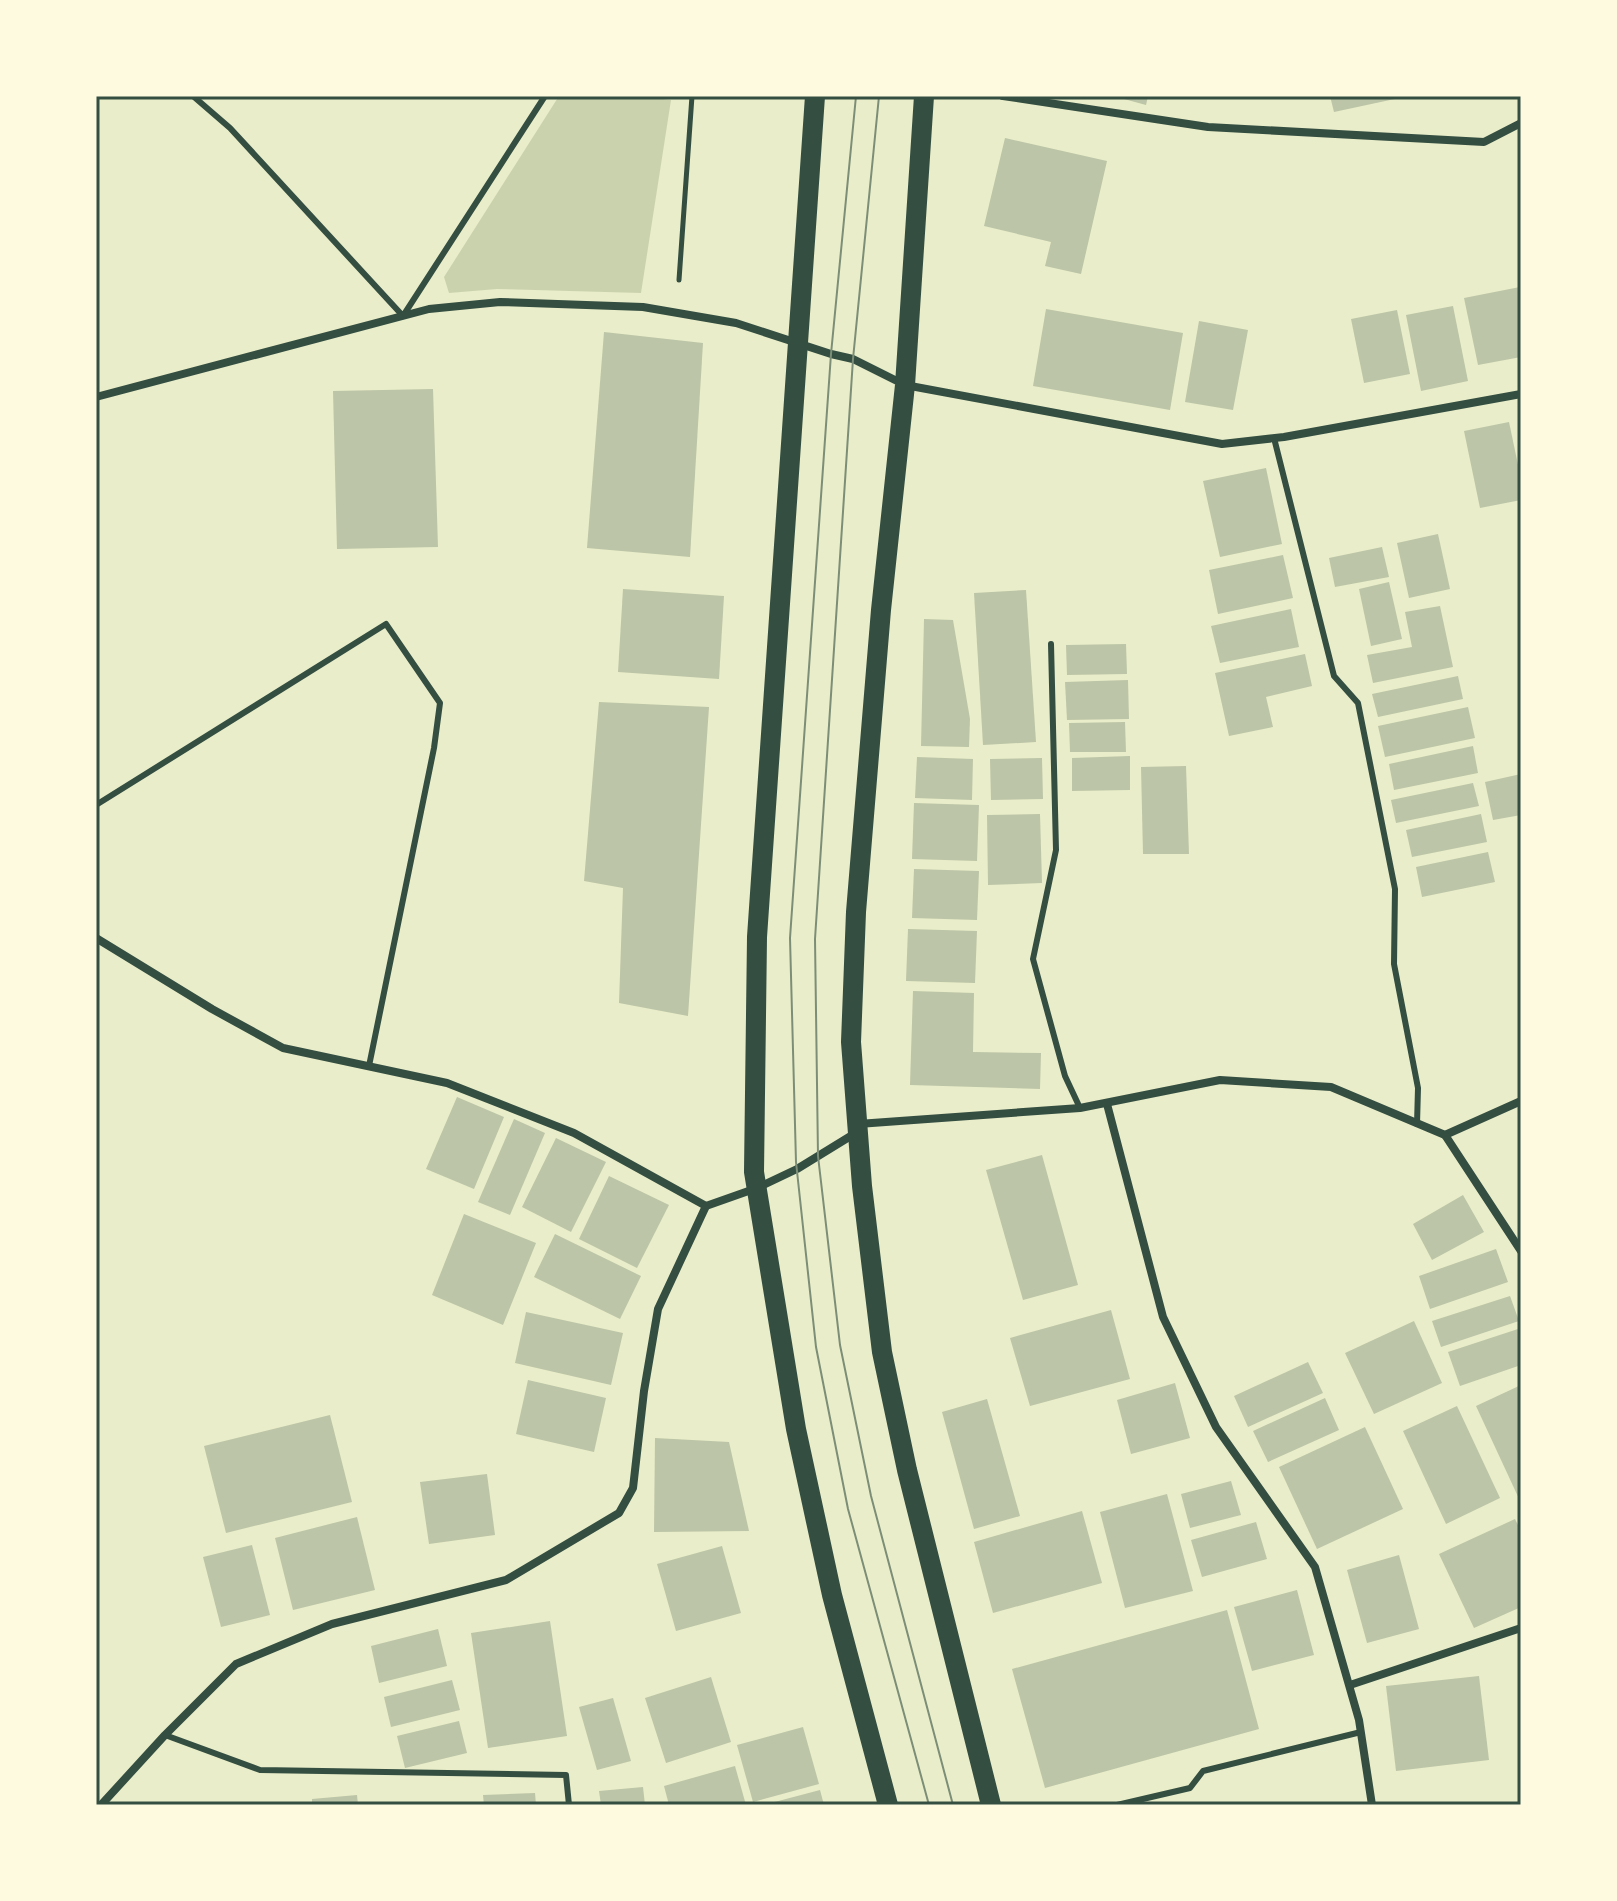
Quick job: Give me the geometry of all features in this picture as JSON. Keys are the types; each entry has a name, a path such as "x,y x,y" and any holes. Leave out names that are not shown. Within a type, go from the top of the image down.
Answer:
{"main road":[{"path":"815,96 757,937 754,1172 799,1444 832,1595 888,1805"},
{"path":"924,96 905,385 881,610 856,912 851,1042 862,1186 882,1352 907,1470 991,1805"}],"street":[{"path":"1003,96 1208,127 1423,139 1484,142 1521,123"},
{"path":"96,397 429,309 500,302 643,307 736,323 853,359 905,385 1222,444 1274,438 1521,395"},
{"path":"96,938 283,1048 447,1083 574,1133 706,1206"},
{"path":"101,1805 236,1664 332,1624 506,1580 619,1513 633,1488 644,1391 658,1309 706,1206 757,1188 797,1169 857,1128 1080,1108 1220,1080 1331,1087 1445,1135 1521,1251"},
{"path":"1445,1135 1521,1101"},
{"path":"1107,1104 1163,1317 1216,1427 1315,1567 1350,1685 1372,1805"},
{"path":"1350,1685 1521,1628"}],"lane":[{"path":"193,96 230,128 403,316 545,96"},
{"path":"1274,438 1334,676 1358,703 1395,889 1394,964 1418,1088 1417,1124"},
{"path":"96,805 386,624 440,703 434,748 369,1066"},
{"path":"1051,644 1056,850 1033,959 1065,1076 1080,1108"},
{"path":"1117,1805 1190,1788 1203,1771 1361,1732"},
{"path":"165,1735 260,1770 566,1775 569,1805"}],"path":[{"path":"677,313 692,96"}],"green space":[{"path":"559,96 636,96 671,100 641,293 497,289 449,293 444,277"}],"building":[{"path":"1113,96 1148,96 1146,105"},
{"path":"1330,96 1404,96 1404,97 1334,112"},
{"path":"1005,138 1107,161 1081,274 1045,266 1051,242 984,226"},
{"path":"1520,287 1521,357 1478,365 1464,298"},
{"path":"1453,306 1468,381 1421,391 1406,315"},
{"path":"1046,309 1183,333 1170,410 1033,386"},
{"path":"1397,310 1410,374 1364,383 1351,319"},
{"path":"1199,321 1248,330 1233,410 1185,402"},
{"path":"604,332 703,343 690,557 587,548"},
{"path":"433,389 438,547 337,549 333,391"},
{"path":"1509,422 1521,479 1521,500 1480,508 1464,431"},
{"path":"1266,468 1282,544 1220,557 1203,481"},
{"path":"1438,534 1450,589 1409,598 1397,543"},
{"path":"1382,547 1389,577 1335,587 1329,558"},
{"path":"1283,555 1293,598 1218,614 1209,570"},
{"path":"1389,582 1402,639 1371,646 1359,589"},
{"path":"623,589 724,596 719,679 618,672"},
{"path":"1026,590 1036,742 983,745 974,593"},
{"path":"1440,606 1453,667 1373,683 1367,655 1412,647 1405,612"},
{"path":"1291,609 1299,647 1220,663 1211,626"},
{"path":"924,619 953,620 970,719 969,747 921,746"},
{"path":"1126,644 1127,674 1067,675 1066,645"},
{"path":"1305,654 1312,686 1266,697 1273,727 1229,736 1215,673"},
{"path":"1458,676 1463,699 1378,717 1372,694"},
{"path":"1128,680 1129,719 1067,720 1065,682"},
{"path":"599,702 709,707 688,1016 619,1003 623,888 584,881"},
{"path":"1468,707 1475,738 1385,757 1378,726"},
{"path":"1125,722 1126,752 1070,752 1069,723"},
{"path":"1473,746 1478,773 1394,790 1389,764"},
{"path":"1130,756 1130,790 1072,791 1072,758"},
{"path":"917,757 973,759 972,800 915,798"},
{"path":"1042,758 1043,799 991,800 990,759"},
{"path":"1186,766 1189,854 1143,854 1141,767"},
{"path":"1521,774 1521,815 1493,820 1485,782"},
{"path":"1473,783 1479,806 1396,823 1391,800"},
{"path":"914,803 979,805 977,861 912,859"},
{"path":"1040,814 1042,883 988,885 987,815"},
{"path":"1481,814 1487,842 1412,857 1406,830"},
{"path":"1488,852 1495,882 1422,897 1416,867"},
{"path":"914,869 979,871 977,920 912,918"},
{"path":"908,929 977,931 975,983 906,981"},
{"path":"913,991 974,993 973,1052 1041,1053 1040,1089 910,1085"},
{"path":"457,1097 504,1117 474,1189 426,1169"},
{"path":"514,1119 545,1133 510,1215 478,1202"},
{"path":"556,1138 606,1162 571,1232 522,1207"},
{"path":"1042,1155 1078,1285 1023,1300 986,1170"},
{"path":"609,1176 669,1205 637,1268 579,1239"},
{"path":"1463,1195 1484,1232 1432,1260 1413,1224"},
{"path":"464,1214 536,1243 503,1325 432,1295"},
{"path":"555,1234 641,1276 620,1319 534,1277"},
{"path":"1496,1249 1508,1282 1430,1309 1419,1276"},
{"path":"1510,1296 1519,1321 1441,1347 1432,1321"},
{"path":"1111,1310 1130,1379 1030,1406 1010,1338"},
{"path":"526,1312 623,1333 611,1385 515,1363"},
{"path":"1414,1321 1442,1383 1374,1414 1345,1353"},
{"path":"1521,1328 1521,1365 1460,1386 1448,1352"},
{"path":"1308,1362 1323,1393 1248,1427 1234,1396"},
{"path":"528,1380 606,1398 594,1452 516,1434"},
{"path":"1175,1383 1190,1438 1131,1454 1117,1400"},
{"path":"1521,1385 1521,1503 1476,1406"},
{"path":"1325,1398 1339,1430 1268,1462 1253,1431"},
{"path":"987,1399 1020,1516 974,1529 942,1412"},
{"path":"1457,1406 1500,1498 1446,1524 1403,1431"},
{"path":"330,1415 352,1502 226,1533 204,1446"},
{"path":"1365,1427 1403,1509 1317,1549 1279,1467"},
{"path":"655,1438 729,1442 749,1531 654,1532"},
{"path":"487,1474 495,1535 429,1544 420,1482"},
{"path":"1231,1481 1241,1515 1190,1528 1181,1494"},
{"path":"1167,1494 1193,1591 1125,1608 1100,1512"},
{"path":"1082,1511 1102,1583 993,1613 974,1542"},
{"path":"357,1517 375,1590 293,1610 275,1538"},
{"path":"1515,1519 1521,1531 1521,1607 1474,1628 1439,1554"},
{"path":"1256,1522 1267,1559 1202,1577 1191,1540"},
{"path":"252,1545 270,1615 221,1627 203,1557"},
{"path":"722,1546 741,1613 676,1631 657,1564"},
{"path":"1399,1555 1419,1629 1367,1643 1347,1570"},
{"path":"1297,1590 1314,1655 1252,1671 1234,1607"},
{"path":"1227,1610 1259,1729 1045,1788 1012,1669"},
{"path":"550,1621 567,1736 488,1748 471,1633"},
{"path":"438,1629 447,1666 379,1683 371,1646"},
{"path":"1479,1676 1489,1760 1396,1771 1386,1686"},
{"path":"711,1677 731,1742 666,1763 645,1698"},
{"path":"452,1680 460,1710 391,1727 384,1697"},
{"path":"613,1698 631,1761 597,1770 579,1707"},
{"path":"459,1721 467,1753 405,1768 397,1736"},
{"path":"803,1727 819,1784 753,1802 737,1745"},
{"path":"735,1766 746,1805 669,1805 664,1786"},
{"path":"643,1787 645,1805 601,1805 599,1791"},
{"path":"820,1790 824,1805 767,1805 767,1804"},
{"path":"535,1793 536,1805 484,1805 483,1795"},
{"path":"357,1795 358,1805 312,1805 312,1799"}],"tram line":[{"path":"856,96 831,354 790,938 796,1162 816,1347 848,1509 929,1805"},
{"path":"879,96 853,359 815,939 818,1156 840,1345 871,1496 953,1805"}]}
